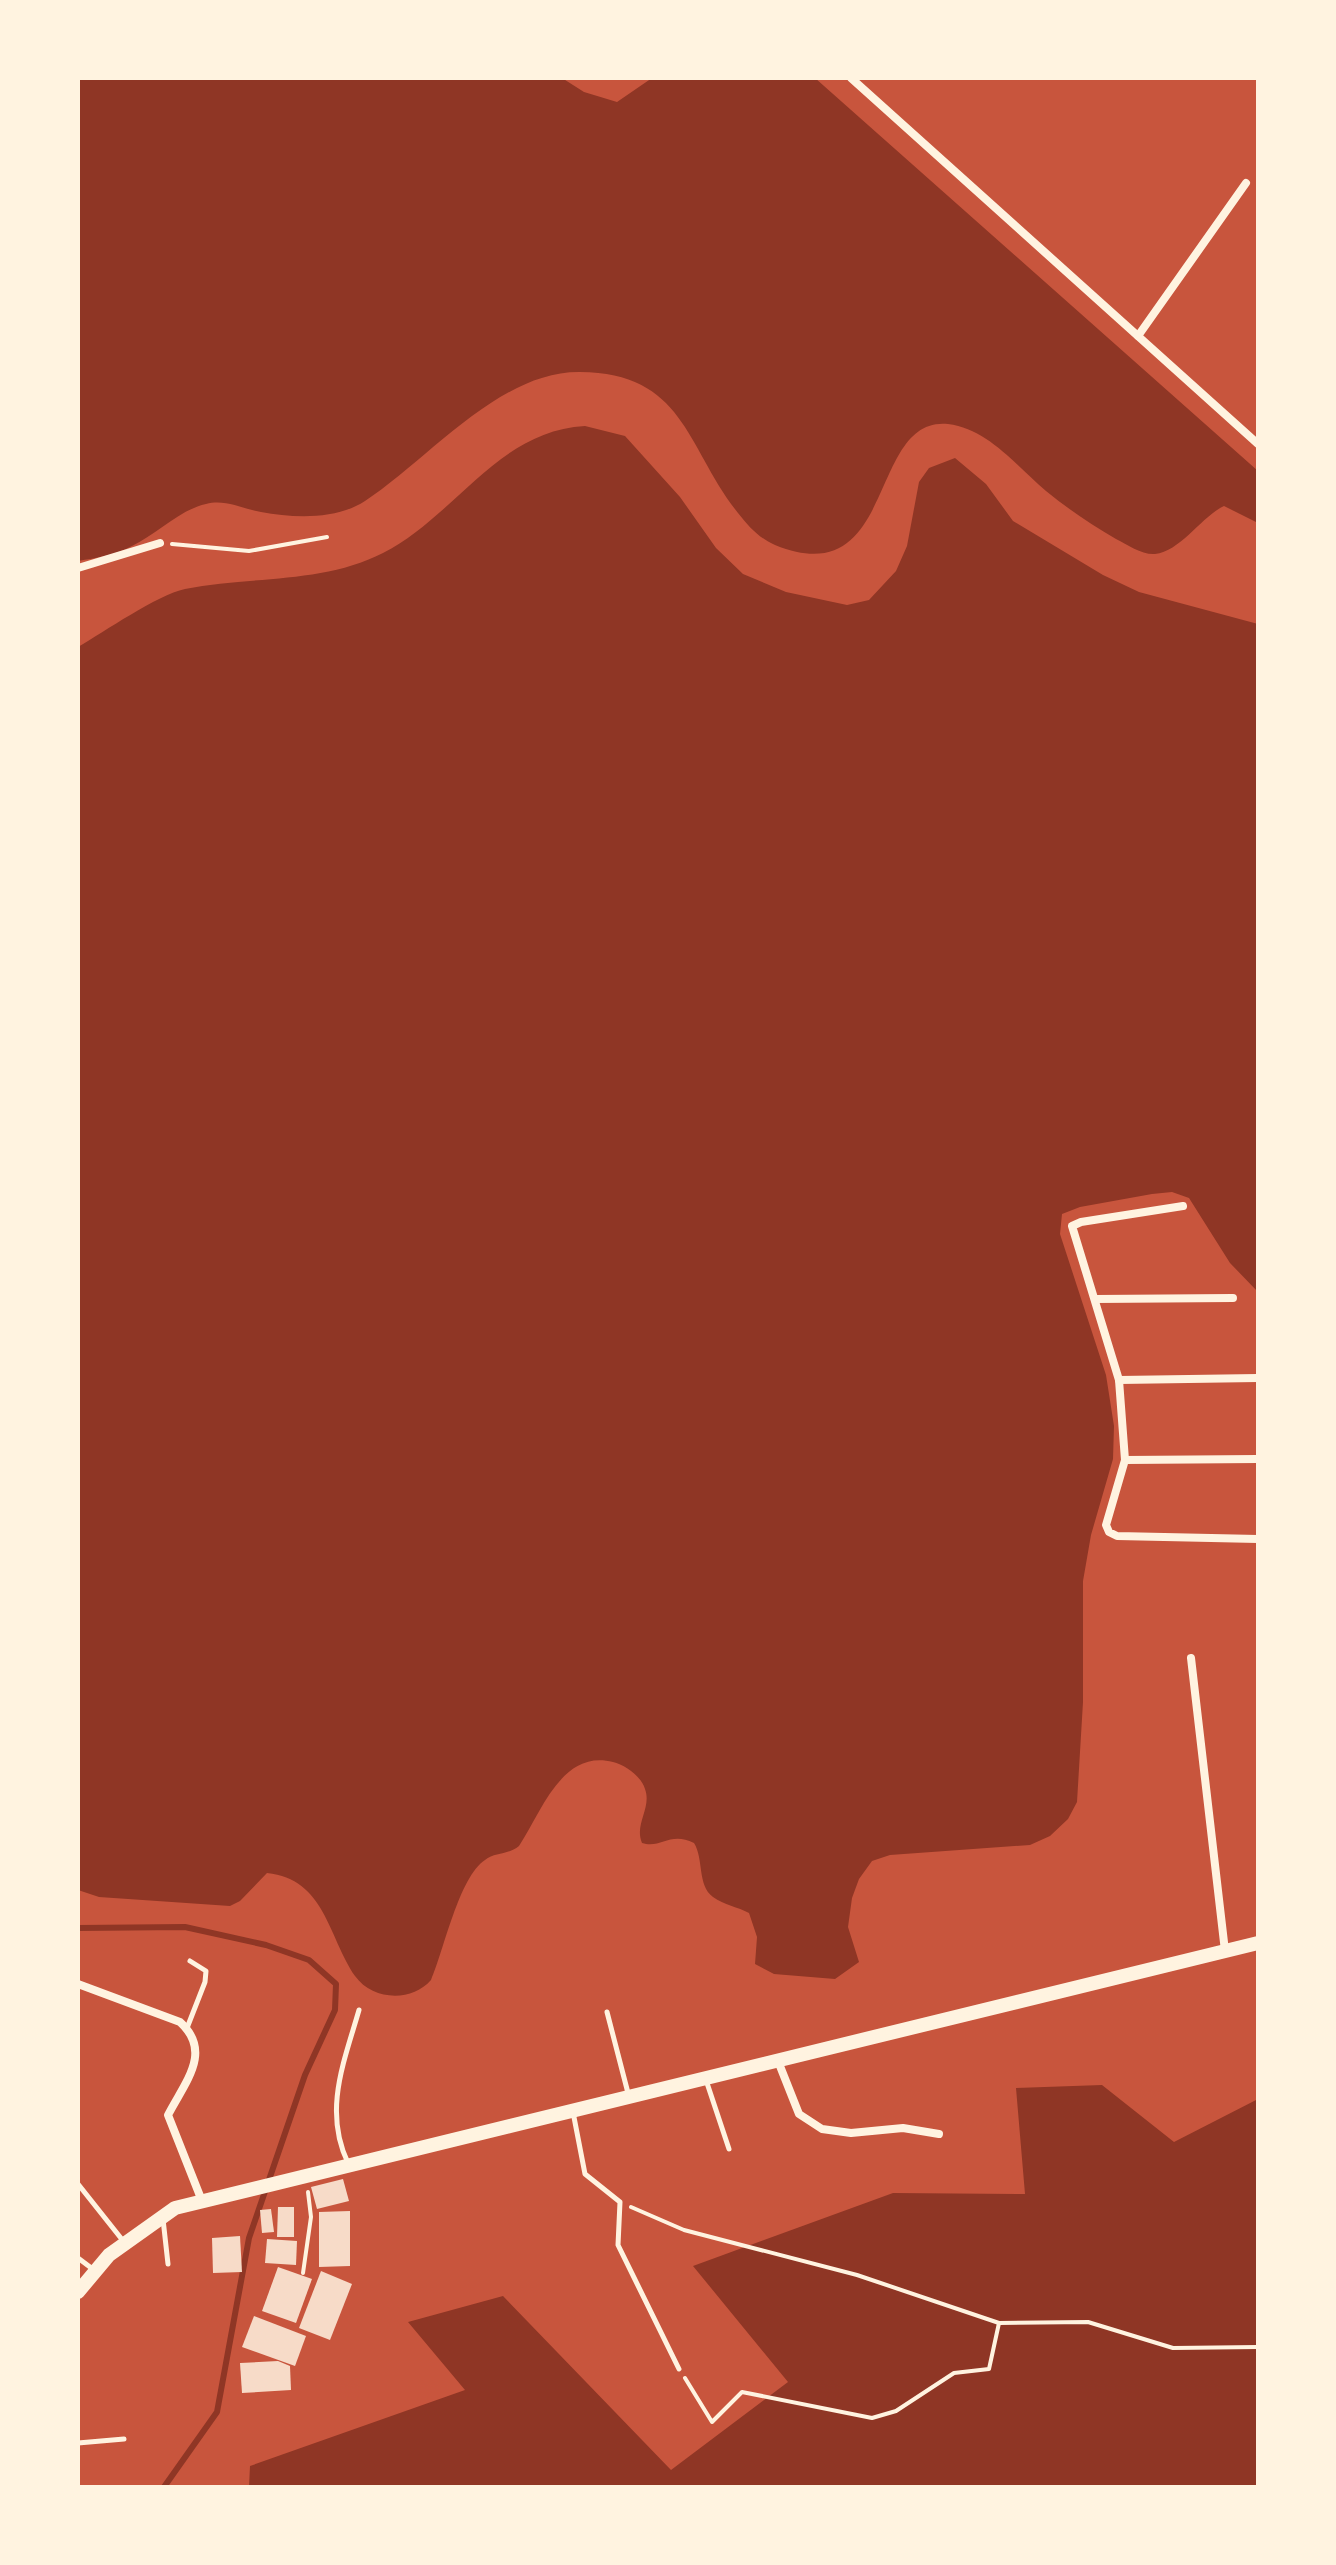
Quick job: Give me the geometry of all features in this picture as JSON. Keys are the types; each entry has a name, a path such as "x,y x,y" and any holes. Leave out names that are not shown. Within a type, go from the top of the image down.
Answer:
{"main road":[{"path":"78,2292 124,2243 162,2214 202,2201 1258,1943"}],"street":[{"path":"851,78 1258,444"},
{"path":"1138,336 1246,183"},
{"path":"78,568 160,543"},
{"path":"1183,1206 1072,1226 1119,1380 1125,1460 1106,1525 1109,1532 1117,1536 1258,1539"},
{"path":"1095,1299 1233,1298"},
{"path":"1119,1380 1258,1378"},
{"path":"1125,1460 1258,1459"},
{"path":"1191,1658 1225,1951"},
{"path":"78,1984 180,2022 197,2043 194,2062 168,2115 202,2201"},
{"path":"778,2061 799,2114 822,2129 851,2133 903,2128 939,2134"}],"lane":[{"path":"187,2028 205,1982 206,1971 190,1961"},
{"path":"349,2167 334,2120 337,2086 359,2010"},
{"path":"607,2012 629,2098"},
{"path":"706,2079 729,2149"},
{"path":"573,2112 585,2174 620,2202 618,2245 679,2369"},
{"path":"78,2184 124,2243"},
{"path":"162,2214 168,2264"},
{"path":"78,2258 95,2271"},
{"path":"78,2443 124,2439"}],"path":[{"path":"160,543 249,551 327,537"},
{"path":"299,2179 311,2217 303,2273"},
{"path":"620,2202 684,2230 857,2275 999,2323 1088,2322 1173,2348 1258,2347"},
{"path":"679,2369 712,2422 742,2392 872,2418 896,2411 954,2373 989,2369 999,2323"}],"shaded area":[{"path":"78,78 562,78 584,92 617,102 652,78 815,78 1258,471 1258,523 1224,506 1174,547 1155,554 1145,553 1116,539 1071,510 1002,450 977,433 948,424 922,429 904,447 862,527 843,546 814,554 775,545 750,527 721,488 679,418 662,400 642,385 615,376 580,372 550,376 521,386 493,402 389,484 365,501 341,512 301,516 261,512 227,504 206,504 187,511 126,549 78,561"},
{"path":"585,426 625,436 680,497 716,548 743,574 786,592 847,605 869,600 896,571 907,546 919,482 929,468 955,458 986,484 1013,521 1103,575 1139,592 1258,624 1258,1292 1230,1263 1189,1198 1172,1192 1152,1194 1080,1207 1062,1214 1060,1234 1106,1375 1114,1426 1113,1459 1091,1535 1083,1581 1083,1702 1077,1802 1068,1819 1050,1836 1030,1845 890,1855 872,1861 859,1879 852,1898 848,1927 859,1962 835,1979 774,1974 755,1964 757,1937 749,1913 717,1900 708,1892 694,1843 672,1839 655,1844 642,1843 640,1829 647,1796 643,1784 622,1766 595,1760 580,1765 556,1786 519,1846 489,1857 476,1869 460,1898 431,1980 414,1992 393,1996 372,1990 355,1976 323,1912 301,1886 286,1878 267,1873 240,1901 230,1906 99,1897 78,1890 78,647 146,606 185,589 311,575 360,563 383,553 409,537 478,478 527,443 554,431"},
{"path":"1102,2085 1174,2142 1258,2099 1258,2487 249,2487 250,2466 465,2390 408,2322 503,2296 671,2470 788,2382 693,2266 893,2193 1025,2194 1016,2088"}],"building":[{"path":"343,2179 349,2201 317,2209 311,2187"},
{"path":"278,2207 294,2207 294,2237 277,2237"},
{"path":"271,2209 274,2232 262,2233 260,2210"},
{"path":"350,2211 350,2266 319,2267 319,2212"},
{"path":"240,2236 242,2272 213,2273 212,2238"},
{"path":"267,2239 297,2241 296,2265 265,2263"},
{"path":"278,2267 312,2279 296,2323 262,2311"},
{"path":"321,2271 352,2284 330,2340 299,2328"},
{"path":"254,2316 306,2336 295,2366 242,2347"},
{"path":"278,2361 290,2366 291,2390 242,2393 240,2363"}],"waterway":[{"path":"78,1928 185,1927 266,1945 309,1960 336,1984 335,2010 305,2075 249,2238 217,2412 164,2487"}]}
